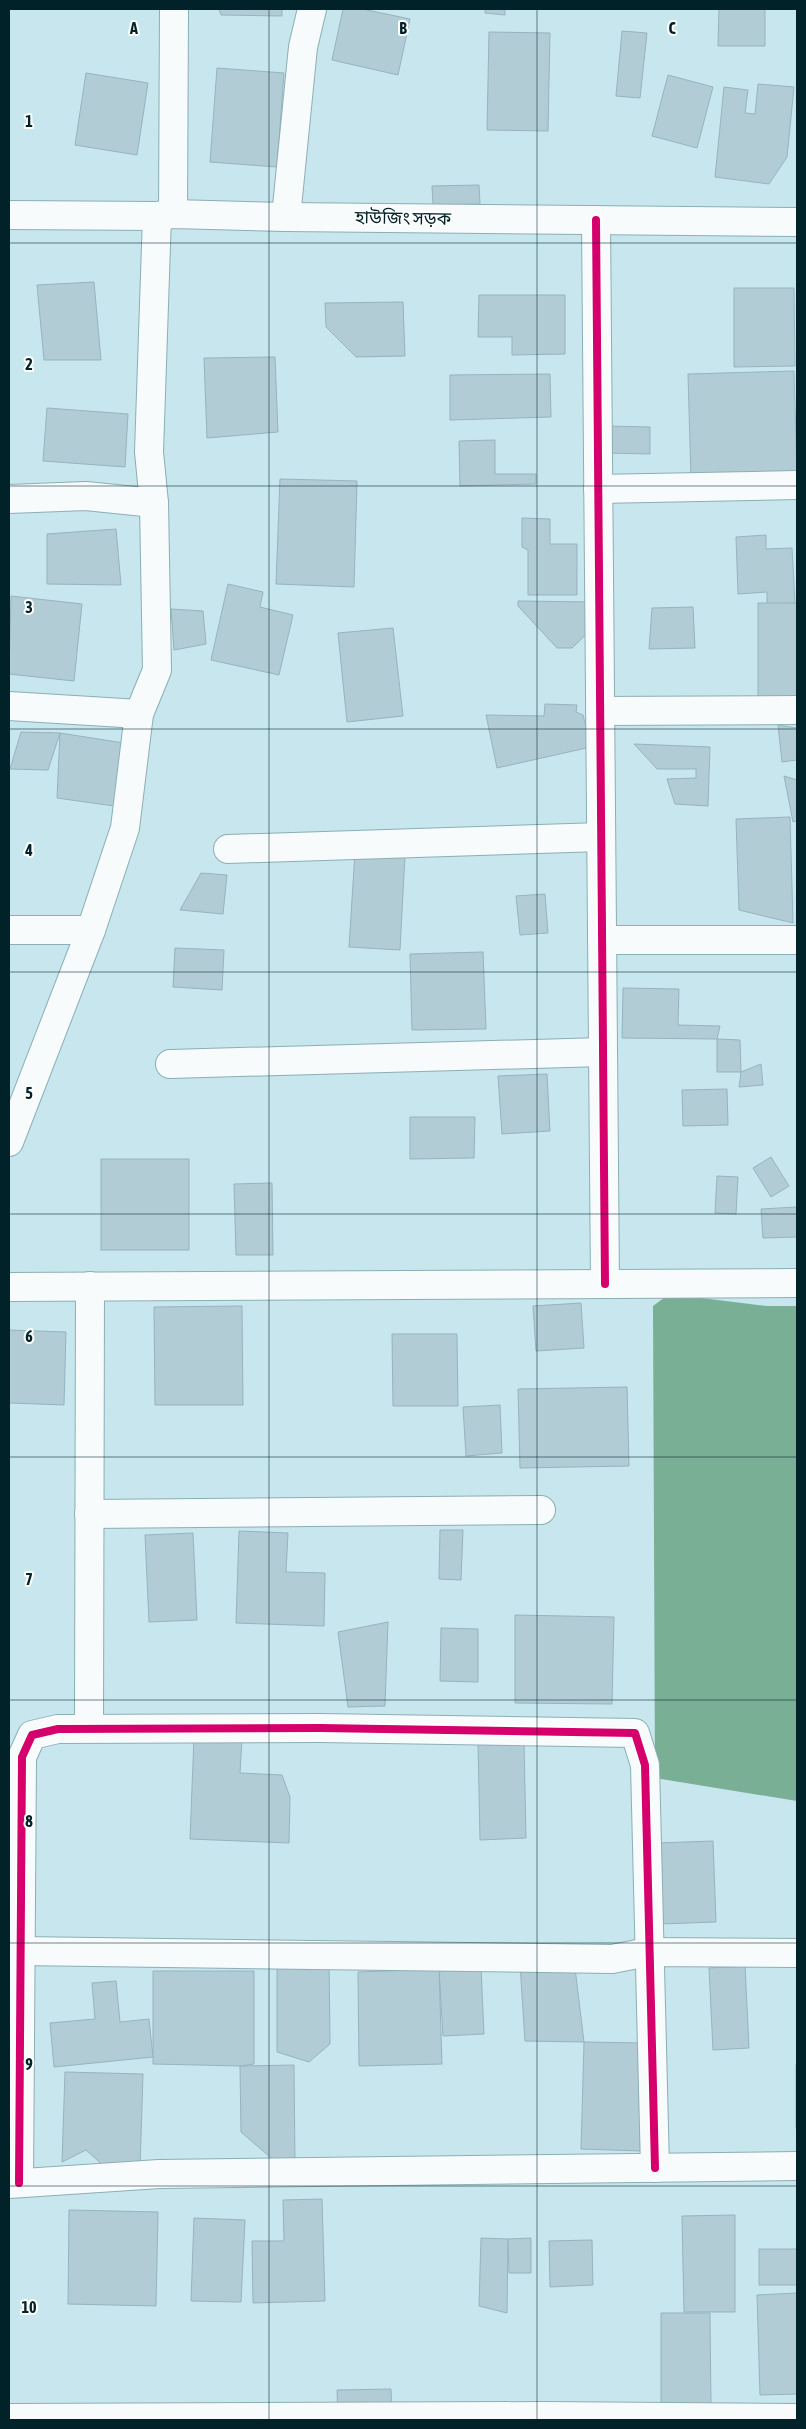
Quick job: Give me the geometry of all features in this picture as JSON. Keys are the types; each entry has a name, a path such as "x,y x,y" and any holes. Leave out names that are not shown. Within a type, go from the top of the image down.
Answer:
{"street":[{"path":"9,1142 91,930 125,828 139,714 156,670 154,503 149,452 165,215 174,9"},
{"path":"286,217 303,47 312,9"},
{"name":"হাউজিং সড়ক","path":"9,215 797,222"},
{"path":"596,220 604,1284"},
{"path":"598,489 797,485"},
{"path":"9,499 86,496 154,503"},
{"path":"9,706 139,714"},
{"path":"600,711 797,710"},
{"path":"228,849 601,837"},
{"path":"9,930 91,930"},
{"path":"602,940 797,940"},
{"path":"170,1064 603,1052"},
{"path":"9,1287 797,1283"},
{"path":"89,1728 90,1286"},
{"path":"89,1514 541,1510"},
{"path":"655,2168 648,1952 645,1765 635,1733 320,1728 58,1728 32,1734 22,1757 21,1951 14,2183 159,2174 655,2168 797,2166"},
{"path":"21,1951 612,1958 648,1952 797,1953"},
{"path":"9,2418 542,2416 797,2418"}],"shaded area":[{"path":"669,1294 767,1306 797,1306 797,1801 655,1778 653,1306"}],"building":[{"path":"219,9 282,9 282,16 221,15"},
{"path":"343,9 362,9 410,19 398,75 332,60"},
{"path":"485,9 505,9 505,15 485,13"},
{"path":"719,9 765,9 765,46 718,46"},
{"path":"622,31 647,33 640,98 616,96"},
{"path":"489,32 550,33 548,131 487,130"},
{"path":"217,68 284,73 277,167 210,162"},
{"path":"86,73 148,83 137,155 75,145"},
{"path":"668,75 713,87 697,148 652,136"},
{"path":"758,84 794,87 787,157 769,184 715,177 724,87 748,90 745,113 755,114"},
{"path":"479,185 480,204 433,205 432,186"},
{"path":"94,282 101,360 44,360 37,285"},
{"path":"734,288 794,288 795,366 734,367"},
{"path":"479,295 565,295 565,354 512,355 512,337 478,337"},
{"path":"403,302 405,356 356,357 326,327 325,303"},
{"path":"275,357 278,432 207,438 204,358"},
{"path":"794,371 797,474 691,479 688,374"},
{"path":"550,374 551,417 450,420 450,375"},
{"path":"47,408 128,414 125,467 43,461"},
{"path":"607,426 650,427 650,454 606,453"},
{"path":"495,440 495,474 536,474 536,484 460,486 459,441"},
{"path":"280,479 357,481 354,587 276,584"},
{"path":"522,518 550,519 550,544 577,544 577,595 528,595 528,550 522,547"},
{"path":"116,529 121,585 47,584 47,534"},
{"path":"766,535 766,549 792,548 795,603 767,605 767,592 738,594 736,537"},
{"path":"228,584 263,592 260,607 293,615 279,675 211,660"},
{"path":"11,596 82,604 74,681 9,674"},
{"path":"518,601 593,602 593,628 572,648 557,648 518,606"},
{"path":"758,603 797,603 797,703 758,703"},
{"path":"693,607 695,648 649,649 652,608"},
{"path":"171,609 203,611 206,644 174,650"},
{"path":"393,628 403,716 347,722 338,633"},
{"path":"545,704 577,705 576,712 583,715 591,747 497,768 486,715 544,716"},
{"path":"778,725 797,728 797,760 782,762"},
{"path":"21,732 60,733 48,770 10,769"},
{"path":"60,733 124,743 114,806 57,798"},
{"path":"634,744 710,747 708,806 675,804 667,779 696,778 696,769 657,769"},
{"path":"784,776 797,780 797,821 793,822"},
{"path":"790,817 793,923 739,910 736,819"},
{"path":"355,852 405,855 400,950 349,947"},
{"path":"201,873 227,875 223,914 180,910"},
{"path":"545,894 548,933 520,935 516,896"},
{"path":"175,948 224,950 222,990 173,987"},
{"path":"483,952 486,1029 412,1030 410,954"},
{"path":"623,988 679,989 678,1025 720,1026 717,1039 622,1038"},
{"path":"717,1039 740,1040 741,1072 717,1072"},
{"path":"761,1064 763,1085 739,1087 741,1072"},
{"path":"547,1074 550,1131 502,1134 498,1076"},
{"path":"727,1089 728,1125 683,1126 682,1090"},
{"path":"410,1117 475,1117 474,1158 410,1159"},
{"path":"771,1157 789,1186 771,1197 753,1168"},
{"path":"101,1159 189,1159 189,1250 101,1250"},
{"path":"717,1176 738,1177 736,1214 715,1213"},
{"path":"272,1183 273,1255 236,1255 234,1184"},
{"path":"797,1207 797,1237 763,1238 761,1209"},
{"path":"581,1303 584,1348 536,1351 533,1306"},
{"path":"242,1306 243,1405 155,1405 154,1307"},
{"path":"9,1330 66,1332 64,1405 9,1403"},
{"path":"392,1334 457,1334 458,1406 393,1406"},
{"path":"627,1387 629,1466 520,1468 518,1389"},
{"path":"500,1405 502,1453 466,1456 463,1407"},
{"path":"440,1530 463,1530 461,1580 439,1579"},
{"path":"239,1531 288,1533 286,1572 325,1573 324,1626 236,1623"},
{"path":"193,1533 197,1620 149,1622 145,1535"},
{"path":"515,1615 614,1617 612,1704 515,1703"},
{"path":"388,1622 385,1706 348,1707 338,1632"},
{"path":"441,1628 478,1629 478,1682 440,1681"},
{"path":"194,1737 242,1739 240,1773 282,1775 290,1797 289,1843 190,1839"},
{"path":"524,1741 526,1838 480,1840 478,1742"},
{"path":"713,1841 716,1922 660,1924 657,1843"},
{"path":"277,1959 329,1959 330,2044 309,2062 277,2052"},
{"path":"574,1960 584,2042 525,2041 520,1964"},
{"path":"745,1966 749,2048 713,2050 709,1968"},
{"path":"481,1967 484,2034 443,2036 439,1969"},
{"path":"439,1969 442,2064 359,2066 358,1972"},
{"path":"153,1971 254,1971 254,2064 240,2066 153,2064"},
{"path":"116,1981 120,2022 149,2019 153,2057 54,2067 50,2023 95,2019 92,1983"},
{"path":"584,2042 644,2043 641,2151 581,2149"},
{"path":"294,2065 295,2163 277,2163 241,2132 240,2066"},
{"path":"797,2065 797,2128 796,2128"},
{"path":"65,2072 143,2074 140,2168 105,2167 86,2150 62,2162"},
{"path":"322,2199 325,2301 253,2303 252,2241 284,2241 283,2200"},
{"path":"69,2210 158,2212 156,2306 68,2304"},
{"path":"735,2215 735,2312 684,2312 682,2216"},
{"path":"194,2218 245,2220 241,2302 191,2301"},
{"path":"481,2238 508,2239 507,2313 479,2306"},
{"path":"531,2238 531,2273 509,2273 508,2239"},
{"path":"592,2240 593,2285 550,2287 549,2241"},
{"path":"759,2249 797,2249 797,2285 759,2285"},
{"path":"797,2293 797,2394 760,2395 757,2295"},
{"path":"661,2313 710,2313 711,2407 661,2408"},
{"path":"391,2389 392,2420 338,2420 337,2390"}],"cycle path":[{"path":"596,220 605,1284"},
{"path":"19,2183 22,1757 32,1735 58,1729 320,1728 635,1733 645,1765 655,2168"}]}
